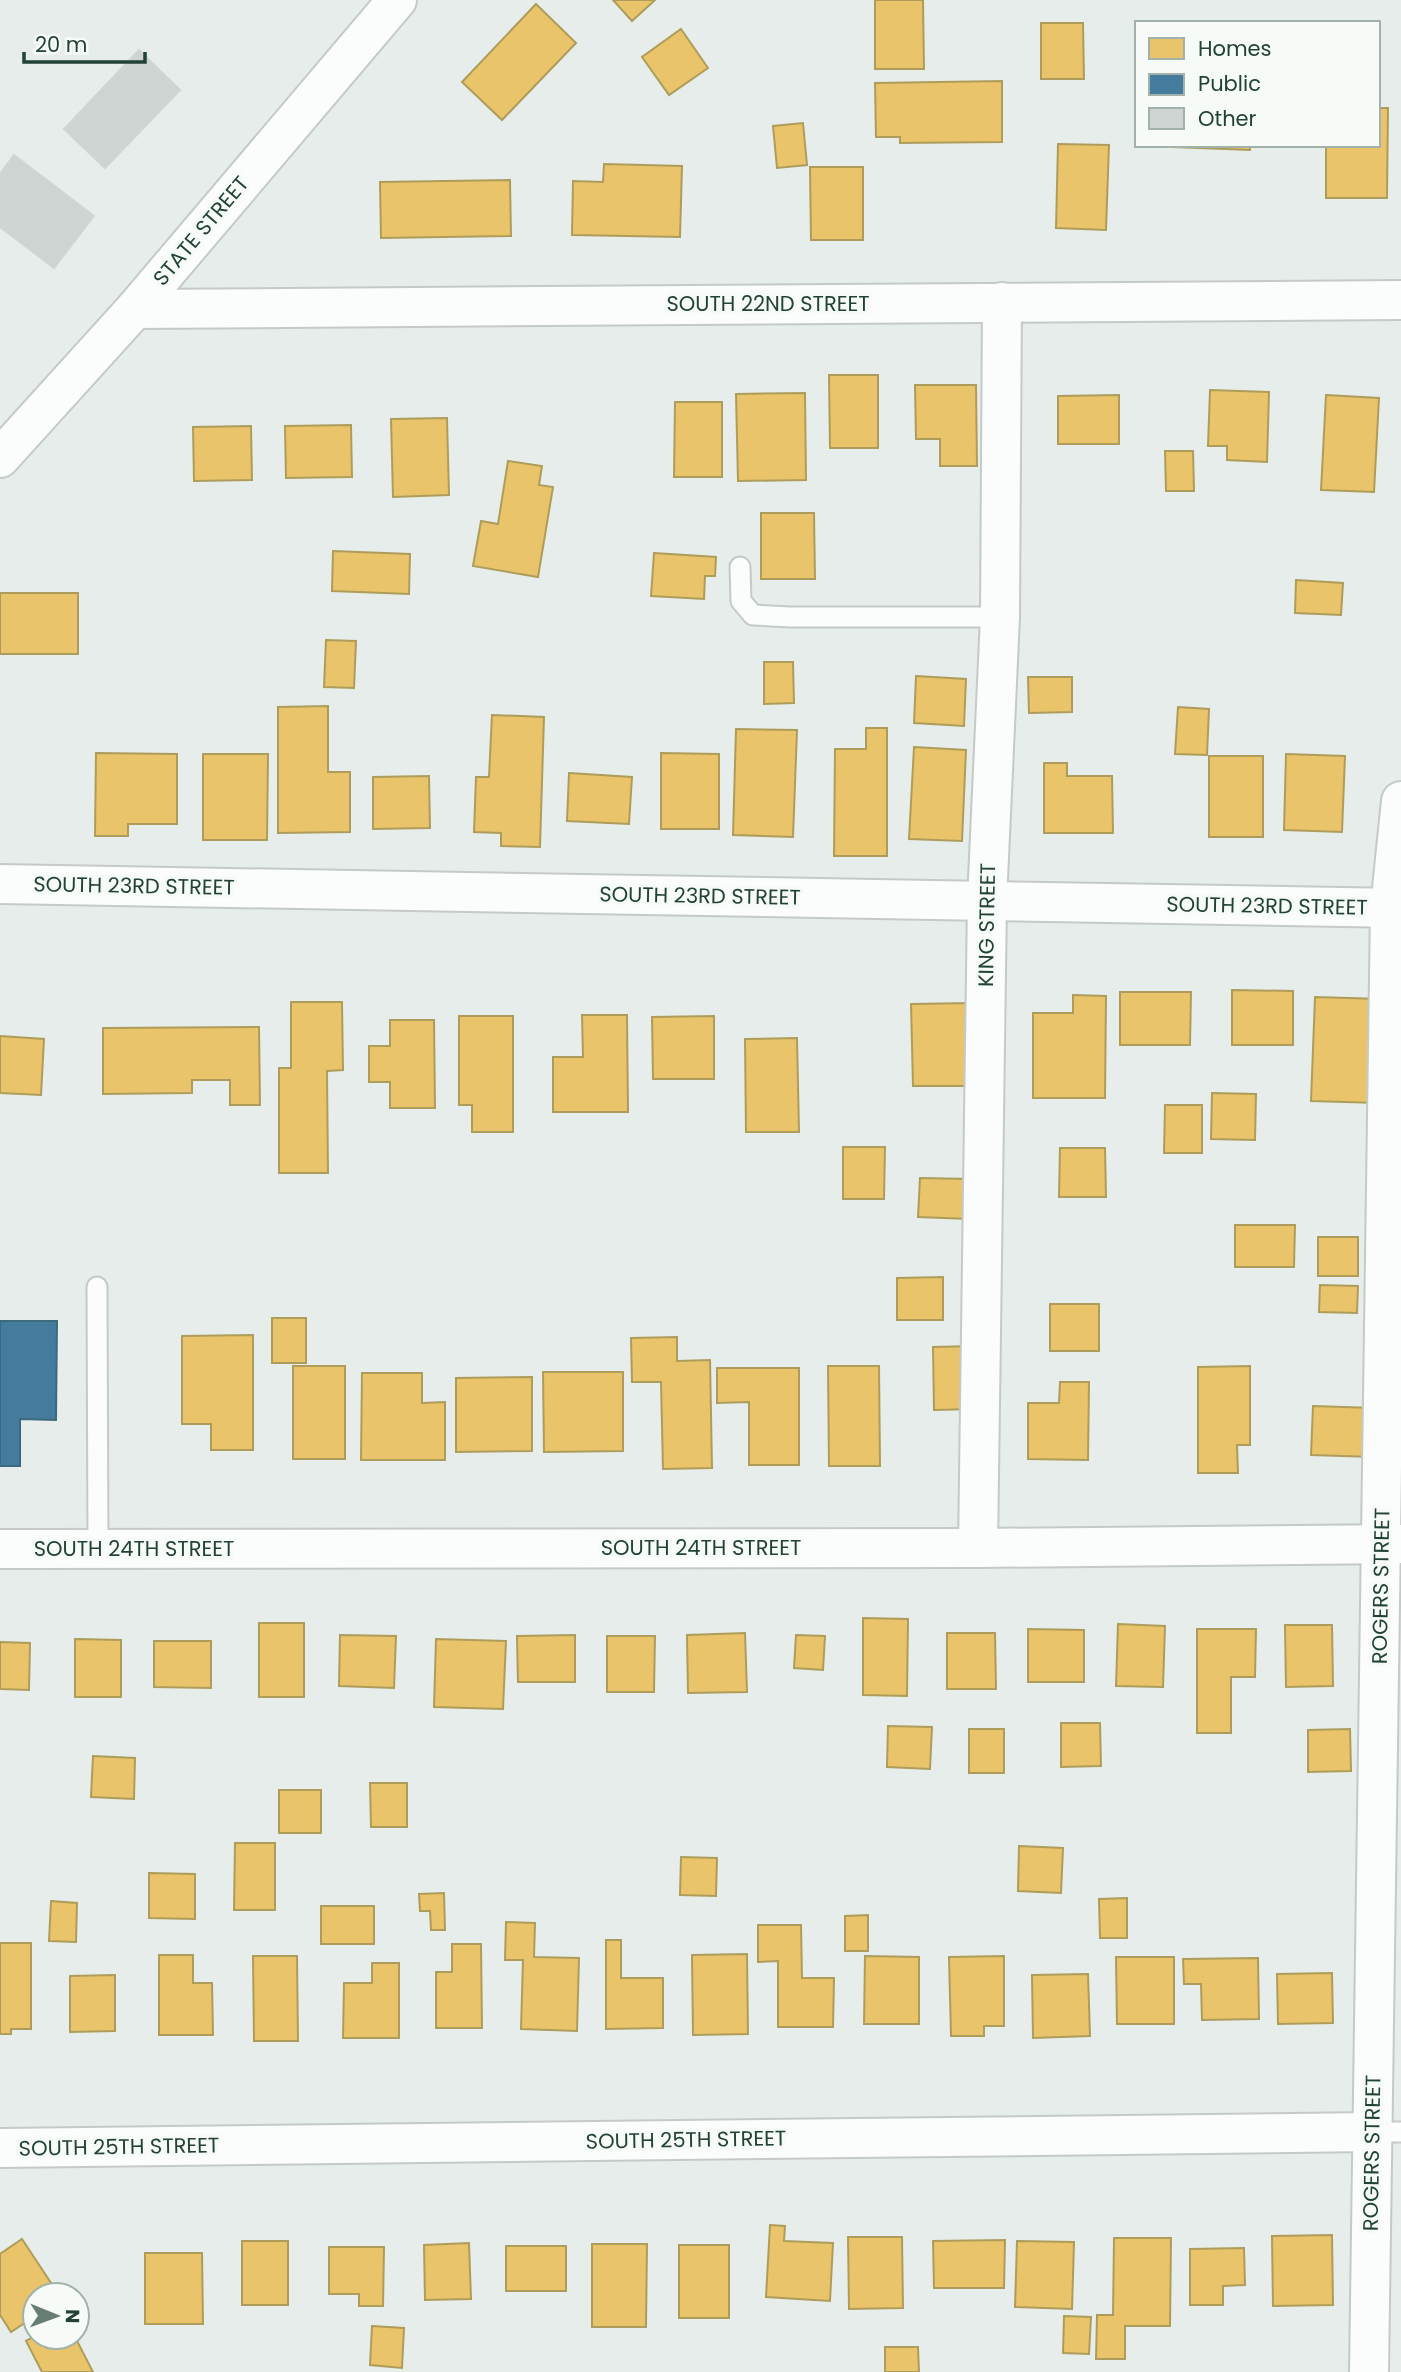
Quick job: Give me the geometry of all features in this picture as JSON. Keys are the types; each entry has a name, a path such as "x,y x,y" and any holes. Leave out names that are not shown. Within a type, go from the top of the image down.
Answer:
{"street":[{"name":"STATE STREET","path":"0,458 135,309 397,0"},
{"name":"SOUTH 22ND STREET","path":"135,309 1401,300"},
{"name":"KING STREET","path":"978,1548 986,901 1000,617 1002,302"},
{"name":"ROGERS STREET","path":"1369,2372 1387,2132 1396,908 1401,801"},
{"name":"SOUTH 23RD STREET","path":"0,884 1396,908"},
{"name":"SOUTH 24TH STREET","path":"0,1549 978,1548 1391,1544"},
{"name":"SOUTH 25TH STREET","path":"0,2148 1387,2132"}],"lane":[{"path":"740,567 741,601 753,615 1000,617"},
{"path":"97,1287 97,1549"}],"building: Homes":[{"path":"613,0 655,0 632,21"},
{"path":"875,0 923,0 924,69 875,69"},
{"path":"536,4 576,43 502,120 462,82"},
{"path":"1041,23 1083,23 1084,79 1041,79"},
{"path":"681,29 708,68 669,95 642,57"},
{"path":"1002,81 1002,142 900,143 900,137 876,137 875,83"},
{"path":"1380,108 1388,108 1387,198 1326,198 1326,147 1380,147"},
{"path":"803,123 807,165 777,168 773,126"},
{"path":"1058,144 1109,145 1106,230 1056,228"},
{"path":"1173,147 1250,147 1250,150"},
{"path":"604,164 682,166 680,237 572,235 573,181 603,182"},
{"path":"810,167 863,167 863,240 811,240"},
{"path":"510,180 511,236 381,238 380,182"},
{"path":"829,375 878,375 878,448 830,448"},
{"path":"915,385 976,385 977,466 940,466 940,439 916,439"},
{"path":"1210,390 1269,392 1267,462 1227,460 1227,446 1208,446"},
{"path":"805,393 806,480 738,481 736,394"},
{"path":"1119,395 1119,444 1058,444 1058,396"},
{"path":"1326,395 1379,398 1374,492 1321,490"},
{"path":"675,402 722,402 722,477 674,477"},
{"path":"447,418 449,495 393,497 391,419"},
{"path":"351,425 352,477 286,478 285,426"},
{"path":"251,426 252,480 194,481 193,427"},
{"path":"1165,451 1193,451 1194,491 1166,491"},
{"path":"508,461 542,466 539,485 553,487 538,577 473,566 481,521 498,524"},
{"path":"761,513 814,513 815,579 761,579"},
{"path":"333,551 410,554 409,594 332,591"},
{"path":"654,553 716,557 715,576 705,576 704,599 651,596"},
{"path":"1296,580 1343,583 1341,615 1295,613"},
{"path":"0,593 78,593 78,654 0,654"},
{"path":"326,640 356,641 354,688 324,687"},
{"path":"764,662 793,662 794,703 764,704"},
{"path":"916,676 966,679 964,726 914,723"},
{"path":"1028,677 1072,677 1072,712 1029,713"},
{"path":"328,706 328,772 350,772 350,832 278,833 278,707"},
{"path":"1178,707 1209,709 1207,755 1175,754"},
{"path":"492,715 544,717 540,847 501,846 501,833 474,832 476,777 489,777"},
{"path":"866,728 887,728 887,856 834,856 835,749 866,749"},
{"path":"736,729 797,730 793,837 733,835"},
{"path":"914,747 966,750 962,841 909,839"},
{"path":"96,753 177,754 177,824 128,824 128,836 95,836"},
{"path":"661,753 719,754 719,829 661,829"},
{"path":"203,754 268,754 267,840 203,840"},
{"path":"1286,754 1345,756 1342,832 1284,830"},
{"path":"1209,756 1263,756 1263,837 1209,837"},
{"path":"1044,763 1067,763 1067,776 1112,776 1113,833 1044,833"},
{"path":"569,773 632,777 629,824 567,821"},
{"path":"429,776 430,828 373,829 373,777"},
{"path":"1232,990 1293,991 1293,1045 1232,1045"},
{"path":"1120,992 1191,992 1190,1045 1120,1045"},
{"path":"1073,995 1106,996 1105,1098 1033,1098 1033,1013 1073,1013"},
{"path":"1315,997 1381,999 1378,1103 1311,1101"},
{"path":"291,1002 342,1002 343,1070 327,1071 328,1173 279,1173 279,1068 291,1068"},
{"path":"973,1003 973,1086 913,1086 911,1004"},
{"path":"582,1015 627,1015 628,1112 553,1112 553,1057 583,1057"},
{"path":"459,1016 513,1016 513,1132 472,1132 472,1105 459,1105"},
{"path":"714,1016 714,1079 653,1079 652,1017"},
{"path":"390,1020 434,1020 435,1108 390,1108 390,1082 369,1082 369,1046 390,1046"},
{"path":"259,1027 260,1105 230,1105 230,1080 192,1080 192,1093 103,1094 103,1028"},
{"path":"0,1036 44,1039 41,1095 0,1093"},
{"path":"797,1038 799,1132 746,1132 745,1039"},
{"path":"1212,1093 1256,1094 1255,1140 1211,1139"},
{"path":"1165,1105 1202,1105 1202,1153 1164,1153"},
{"path":"843,1147 885,1147 884,1199 843,1199"},
{"path":"1060,1148 1105,1148 1106,1197 1059,1197"},
{"path":"920,1178 971,1179 970,1219 918,1217"},
{"path":"1235,1225 1295,1225 1294,1267 1235,1267"},
{"path":"1318,1237 1358,1237 1358,1276 1318,1276"},
{"path":"943,1277 943,1320 897,1320 897,1278"},
{"path":"1320,1285 1358,1286 1357,1313 1319,1312"},
{"path":"1050,1304 1099,1304 1099,1351 1050,1351"},
{"path":"272,1318 306,1318 306,1363 272,1363"},
{"path":"253,1335 253,1450 211,1450 211,1424 182,1424 182,1336"},
{"path":"677,1337 677,1361 710,1360 712,1468 663,1469 661,1382 632,1382 631,1338"},
{"path":"974,1346 975,1409 934,1410 933,1347"},
{"path":"293,1366 345,1366 345,1459 293,1459"},
{"path":"828,1366 879,1366 880,1466 829,1466"},
{"path":"1250,1366 1250,1445 1237,1445 1238,1473 1198,1473 1198,1367"},
{"path":"717,1368 799,1368 799,1465 749,1465 749,1402 717,1403"},
{"path":"543,1372 623,1372 623,1451 544,1452"},
{"path":"362,1373 422,1373 422,1403 445,1402 445,1460 361,1460"},
{"path":"532,1377 532,1451 456,1452 456,1378"},
{"path":"1060,1382 1089,1382 1088,1460 1028,1459 1028,1403 1059,1403"},
{"path":"1313,1406 1374,1408 1373,1457 1311,1455"},
{"path":"863,1618 908,1619 907,1696 863,1695"},
{"path":"259,1623 304,1623 304,1697 259,1697"},
{"path":"1118,1624 1165,1626 1163,1687 1116,1686"},
{"path":"1285,1625 1332,1625 1333,1686 1286,1687"},
{"path":"1028,1629 1084,1630 1084,1682 1028,1682"},
{"path":"1197,1629 1256,1629 1255,1677 1231,1677 1231,1733 1197,1733"},
{"path":"745,1633 747,1692 688,1693 687,1635"},
{"path":"947,1633 995,1633 996,1689 947,1689"},
{"path":"340,1635 396,1636 394,1688 339,1686"},
{"path":"575,1635 575,1682 518,1682 517,1636"},
{"path":"796,1635 825,1636 823,1670 794,1668"},
{"path":"607,1636 655,1636 654,1692 607,1692"},
{"path":"75,1639 121,1640 121,1697 75,1697"},
{"path":"436,1639 506,1641 503,1709 434,1707"},
{"path":"154,1641 211,1641 211,1688 154,1687"},
{"path":"0,1642 30,1643 29,1690 0,1689"},
{"path":"1061,1723 1100,1723 1101,1766 1061,1767"},
{"path":"888,1726 932,1727 930,1769 887,1767"},
{"path":"969,1729 1004,1729 1004,1773 969,1773"},
{"path":"1350,1729 1351,1771 1308,1772 1308,1730"},
{"path":"93,1756 135,1758 134,1799 91,1797"},
{"path":"370,1783 407,1783 407,1827 371,1827"},
{"path":"279,1790 321,1790 321,1833 279,1833"},
{"path":"235,1843 275,1843 275,1910 234,1910"},
{"path":"1019,1846 1063,1848 1061,1893 1018,1891"},
{"path":"681,1857 717,1858 716,1896 680,1895"},
{"path":"149,1873 195,1874 195,1919 149,1918"},
{"path":"444,1893 445,1930 431,1930 430,1911 420,1911 419,1894"},
{"path":"1127,1898 1127,1938 1100,1938 1099,1899"},
{"path":"51,1901 77,1903 76,1942 49,1941"},
{"path":"321,1906 374,1906 374,1944 321,1944"},
{"path":"868,1915 868,1951 845,1951 845,1916"},
{"path":"506,1922 535,1923 534,1957 579,1958 577,2031 521,2029 523,1960 505,1960"},
{"path":"758,1925 801,1925 802,1978 834,1978 833,2027 778,2027 778,1961 758,1962"},
{"path":"606,1940 621,1940 621,1978 663,1978 663,2028 606,2029"},
{"path":"0,1943 31,1943 31,2029 11,2029 11,2034 0,2034"},
{"path":"452,1944 481,1944 482,2028 436,2028 436,1972 452,1972"},
{"path":"747,1954 748,2034 693,2035 692,1955"},
{"path":"159,1955 193,1955 193,1983 212,1983 213,2035 159,2035"},
{"path":"253,1956 297,1956 298,2041 254,2041"},
{"path":"865,1956 919,1957 919,2024 864,2024"},
{"path":"1004,1956 1004,2026 984,2026 984,2036 951,2036 949,1957"},
{"path":"1116,1957 1174,1957 1174,2024 1117,2024"},
{"path":"1258,1958 1259,2019 1202,2020 1201,1984 1184,1984 1183,1959"},
{"path":"372,1963 399,1963 399,2038 343,2038 344,1983 372,1983"},
{"path":"1332,1973 1333,2023 1278,2024 1277,1974"},
{"path":"1088,1974 1090,2036 1033,2038 1032,1975"},
{"path":"115,1975 115,2031 70,2032 70,1976"},
{"path":"770,2225 785,2226 784,2241 833,2243 830,2301 766,2297"},
{"path":"1332,2235 1333,2305 1273,2306 1272,2236"},
{"path":"848,2237 902,2237 903,2308 849,2309"},
{"path":"1114,2238 1171,2238 1170,2326 1125,2326 1125,2359 1096,2359 1097,2315 1113,2315"},
{"path":"22,2239 50,2281 21,2281 21,2325 11,2332 0,2315 0,2254"},
{"path":"1005,2240 1004,2288 934,2288 933,2241"},
{"path":"242,2241 288,2241 288,2305 242,2305"},
{"path":"1017,2241 1074,2242 1072,2309 1015,2307"},
{"path":"469,2243 471,2299 425,2300 424,2245"},
{"path":"592,2244 647,2244 646,2327 592,2327"},
{"path":"679,2245 729,2245 729,2318 679,2318"},
{"path":"506,2246 566,2246 566,2291 506,2291"},
{"path":"329,2247 384,2247 383,2306 359,2306 359,2294 329,2294"},
{"path":"1244,2248 1245,2285 1223,2286 1223,2305 1190,2305 1190,2249"},
{"path":"145,2253 202,2253 203,2324 145,2324"},
{"path":"1064,2316 1091,2317 1089,2354 1063,2353"},
{"path":"372,2326 404,2328 402,2368 370,2365"},
{"path":"885,2347 918,2347 919,2372 885,2372"},
{"path":"31,2351 82,2351 93,2372 42,2372"}],"building: Public":[{"path":"0,1321 57,1321 56,1420 20,1419 20,1466 0,1466"}],"building: Other":[{"path":"139,50 180,90 105,168 64,129"},
{"path":"14,155 94,216 54,268 0,227 0,174"}]}
